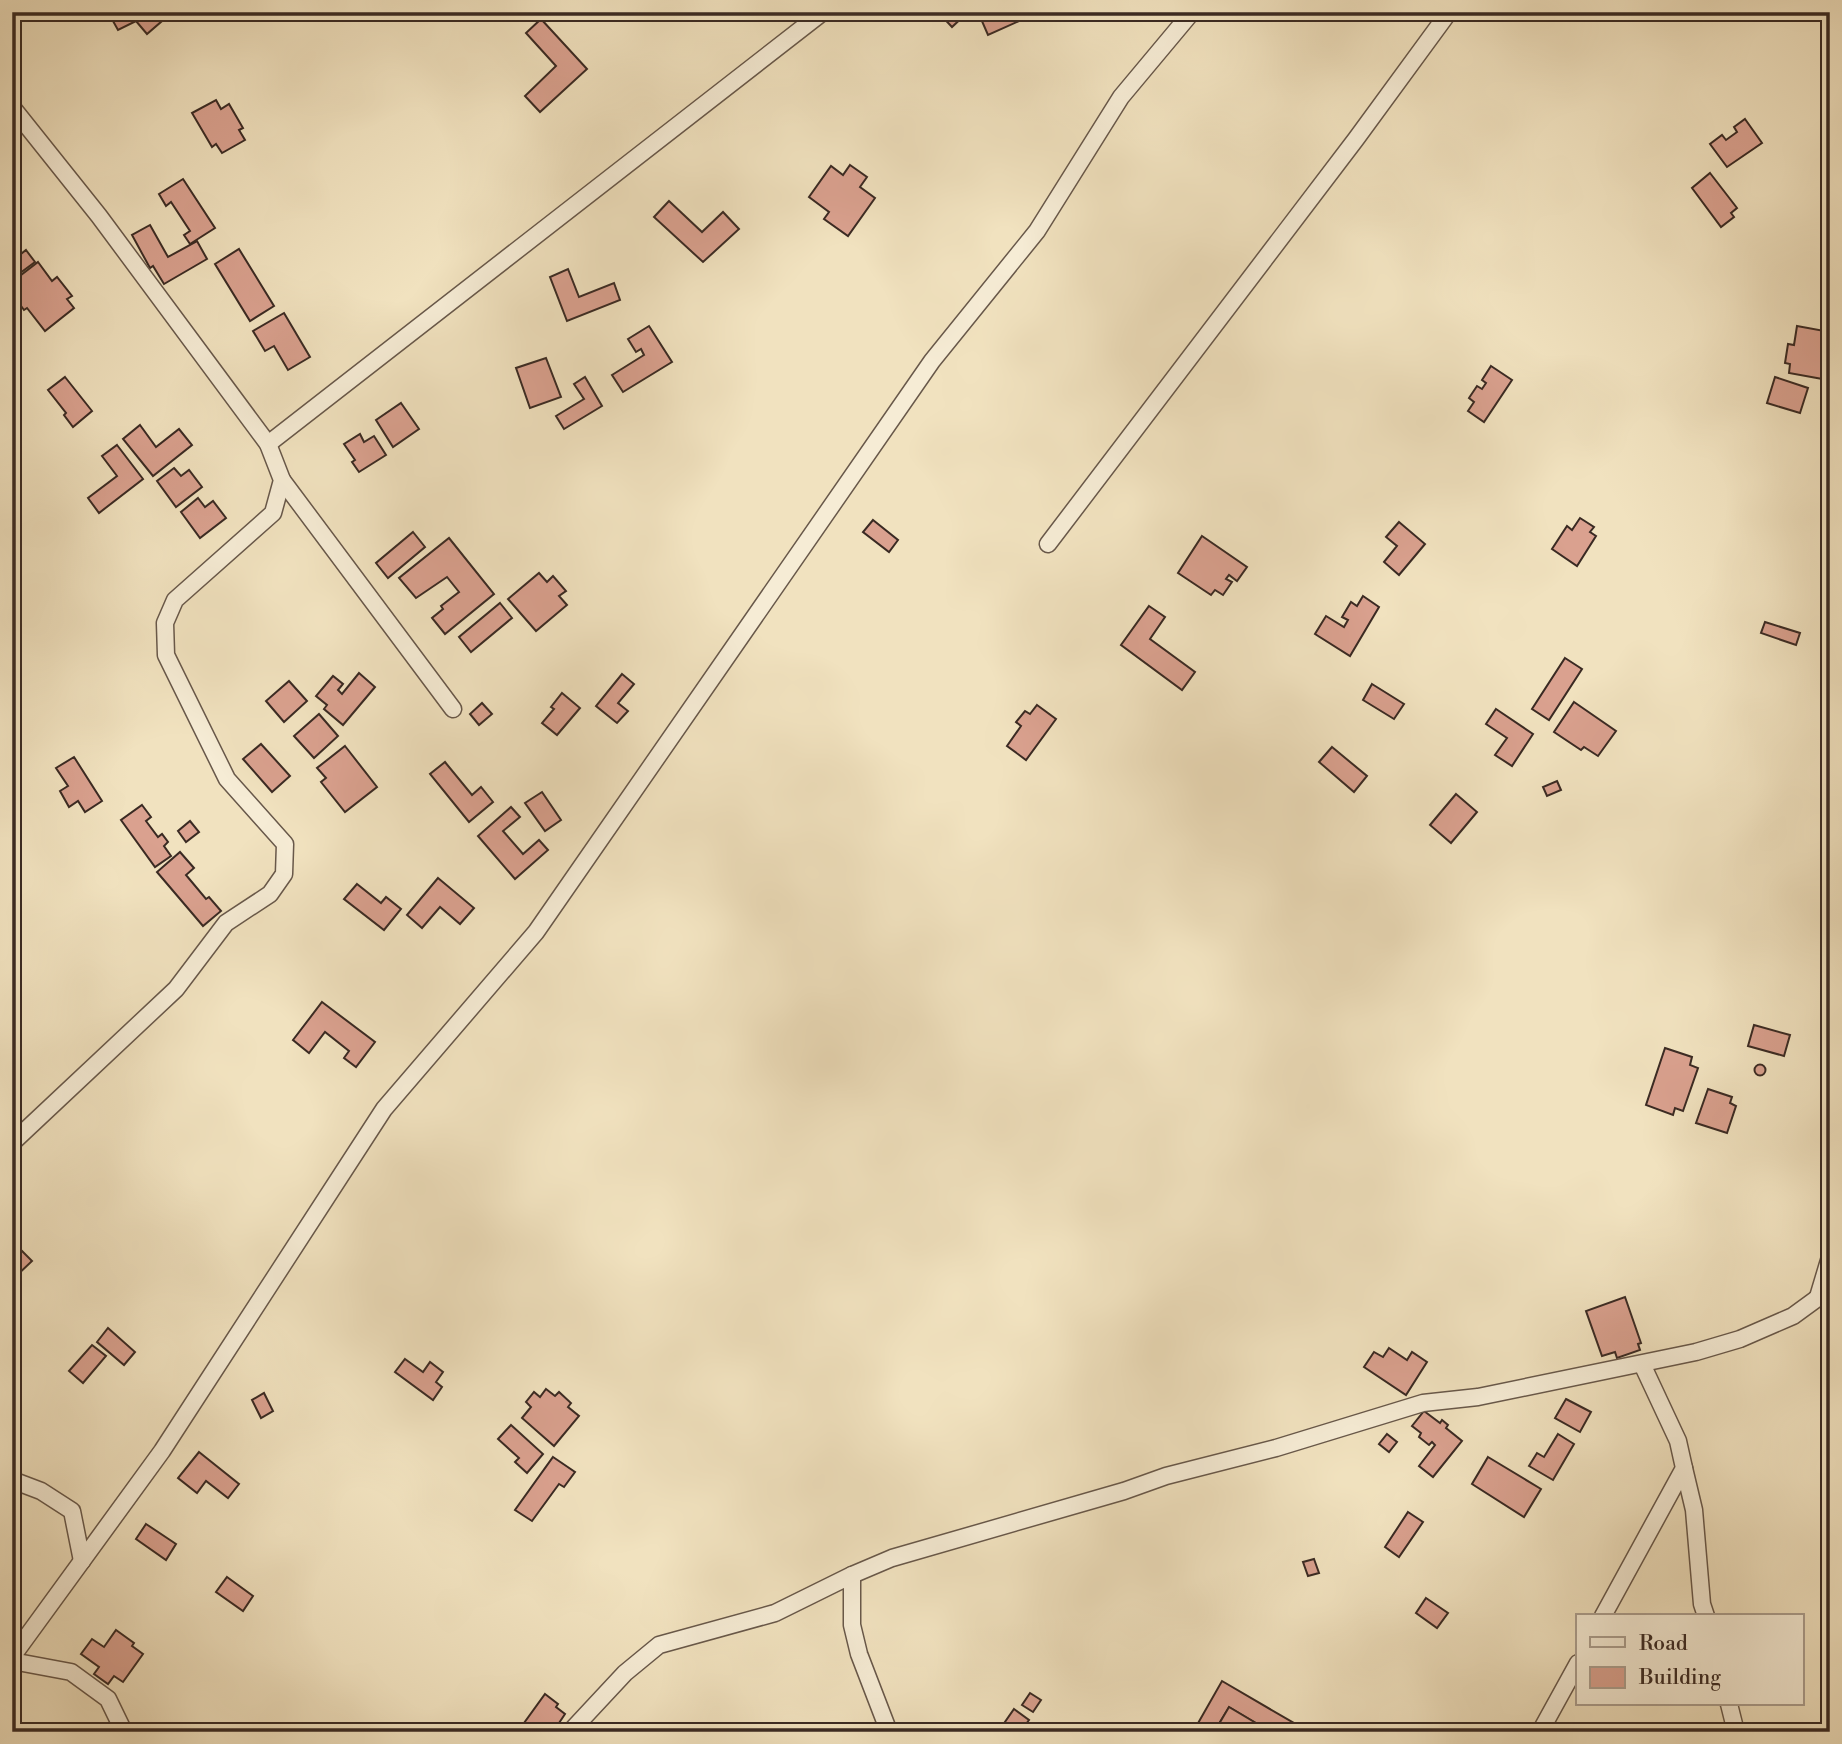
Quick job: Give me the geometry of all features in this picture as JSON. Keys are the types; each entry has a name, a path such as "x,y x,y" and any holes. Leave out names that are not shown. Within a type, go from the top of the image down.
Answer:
{"street":[{"path":"268,444 823,12"},
{"path":"124,1732 108,1699 71,1672 12,1659 162,1451 384,1109 536,932 799,557 932,361 1037,230 1121,97 1192,12"},
{"path":"1048,544 1356,139 1449,12"},
{"path":"12,107 99,216 268,444 282,480 453,709"},
{"path":"12,1143 176,989 226,923 270,894 284,874 285,844 227,779 166,656 165,624 175,600 273,513 282,480"},
{"path":"569,1732 625,1673 659,1645 775,1613 892,1558 1423,1403 1478,1397 1642,1364 1740,1339 1793,1316 1824,1293 1830,1257"},
{"path":"1642,1364 1678,1441 1694,1510 1702,1604 1705,1614"},
{"path":"1604,1614 1684,1468"},
{"path":"12,1480 41,1491 72,1511 82,1561"},
{"path":"852,1575 854,1635 888,1732"},
{"path":"1540,1732 1576,1667"},
{"path":"1730,1706 1736,1732"}],"building":[{"path":"108,12 155,12 162,21 147,34 136,21 118,30"},
{"path":"938,12 967,12 967,13 952,27"},
{"path":"978,12 1026,12 1028,17 988,35"},
{"path":"541,19 587,69 540,112 525,96 556,66 526,33"},
{"path":"216,100 221,109 229,104 243,128 239,130 245,140 222,153 216,144 212,147 192,113"},
{"path":"1745,119 1762,143 1727,167 1710,144 1722,135 1726,140 1737,132 1734,127"},
{"path":"850,165 867,177 860,187 875,198 848,236 824,219 829,212 809,197 831,166 843,175"},
{"path":"1710,173 1737,208 1731,213 1734,217 1721,227 1692,188"},
{"path":"183,179 215,228 190,244 184,235 190,231 171,202 166,206 159,194"},
{"path":"669,201 702,232 723,212 739,229 703,262 654,217"},
{"path":"150,225 168,257 197,241 207,259 164,284 153,266 150,268 132,235"},
{"path":"239,249 274,306 250,321 215,264"},
{"path":"26,250 35,262 12,279 12,261"},
{"path":"38,262 52,281 57,277 72,296 67,299 74,308 45,331 27,308 24,310 13,295 15,293 12,289 12,282"},
{"path":"568,269 579,297 614,283 620,300 567,321 550,277"},
{"path":"284,313 310,357 288,370 274,346 265,351 253,331"},
{"path":"649,326 672,362 623,392 612,375 644,355 641,349 636,352 628,339"},
{"path":"1797,326 1830,332 1828,380 1789,373 1790,364 1785,363 1788,344 1794,345"},
{"path":"546,358 561,397 530,408 516,368"},
{"path":"1491,366 1512,380 1484,422 1468,411 1474,402 1469,398 1477,386 1482,389 1486,383 1482,380"},
{"path":"65,377 92,411 73,427 48,390"},
{"path":"585,377 602,406 564,429 556,416 584,399 574,384"},
{"path":"1775,377 1808,388 1800,413 1767,403"},
{"path":"401,403 419,429 393,447 376,420"},
{"path":"140,425 156,447 179,429 192,445 153,476 123,439"},
{"path":"360,434 364,442 374,436 386,455 359,472 352,462 355,460 344,444"},
{"path":"117,445 143,479 99,513 88,498 117,476 102,456"},
{"path":"174,468 181,476 189,470 202,487 176,507 157,481"},
{"path":"198,498 205,507 213,501 226,518 200,538 181,512"},
{"path":"1580,518 1594,527 1590,532 1596,536 1577,566 1552,549 1567,526 1572,530"},
{"path":"873,520 898,540 889,552 863,532"},
{"path":"1399,522 1425,544 1399,575 1384,562 1397,546 1386,537"},
{"path":"413,532 425,547 388,578 376,563"},
{"path":"1202,536 1247,567 1237,581 1229,575 1226,579 1232,582 1223,595 1215,590 1211,595 1178,573"},
{"path":"449,538 494,594 445,634 432,618 443,609 441,606 459,592 447,577 416,598 399,578"},
{"path":"539,573 547,582 553,576 566,591 559,596 567,605 536,631 508,599"},
{"path":"1363,596 1379,607 1350,656 1315,634 1326,616 1344,627 1348,620 1342,617 1351,602 1357,606"},
{"path":"500,603 512,618 471,652 459,637"},
{"path":"1149,606 1165,617 1150,639 1195,672 1182,690 1121,645"},
{"path":"1765,622 1800,633 1796,645 1761,633"},
{"path":"1565,658 1582,669 1549,720 1532,709"},
{"path":"359,673 375,687 343,725 324,709 327,705 316,696 333,676 343,684 338,690 342,694"},
{"path":"622,674 634,684 618,703 628,711 617,723 596,706"},
{"path":"289,681 307,701 284,722 266,701"},
{"path":"1372,684 1404,704 1394,719 1363,700"},
{"path":"562,693 580,708 557,735 542,723 554,709 551,707"},
{"path":"1574,702 1616,731 1598,756 1584,747 1581,750 1554,732"},
{"path":"482,703 492,714 479,725 470,714"},
{"path":"1037,705 1056,719 1026,760 1007,746 1021,726 1016,722 1025,711 1030,714"},
{"path":"1496,709 1533,734 1512,766 1495,755 1507,738 1486,724"},
{"path":"319,714 338,736 314,758 294,736"},
{"path":"261,744 290,776 272,792 243,759"},
{"path":"345,746 377,787 345,812 321,782 326,778 317,768"},
{"path":"1332,747 1367,776 1354,792 1319,762"},
{"path":"74,757 102,801 85,812 78,801 69,807 60,791 68,786 56,768"},
{"path":"445,762 472,795 481,787 493,802 469,822 430,774"},
{"path":"1557,781 1561,790 1547,796 1543,787"},
{"path":"542,792 561,820 545,831 525,803"},
{"path":"1456,794 1477,812 1451,843 1430,825"},
{"path":"142,805 151,817 146,821 158,837 162,834 168,842 164,846 171,856 155,867 121,820"},
{"path":"511,807 520,817 503,831 523,854 539,840 548,850 515,879 478,836"},
{"path":"190,821 199,832 186,842 178,831"},
{"path":"180,852 194,868 186,875 206,899 209,897 221,911 203,926 157,872"},
{"path":"438,878 474,908 460,924 440,907 422,928 407,915"},
{"path":"357,884 381,903 386,897 401,909 384,930 344,899"},
{"path":"322,1002 375,1042 356,1067 344,1058 349,1051 325,1032 309,1053 293,1040"},
{"path":"1754,1025 1790,1035 1784,1056 1748,1046"},
{"path":"1665,1048 1692,1057 1690,1065 1698,1068 1683,1111 1675,1108 1673,1115 1646,1105"},
{"path":"1760,1064 1766,1070 1760,1076 1754,1070"},
{"path":"1708,1089 1732,1097 1730,1103 1736,1106 1727,1133 1696,1123"},
{"path":"12,1241 32,1261 12,1280"},
{"path":"1625,1297 1641,1343 1638,1344 1640,1350 1617,1358 1615,1352 1602,1356 1586,1311"},
{"path":"108,1328 135,1352 124,1365 97,1342"},
{"path":"92,1345 106,1356 83,1383 69,1371"},
{"path":"1389,1348 1407,1360 1412,1352 1427,1362 1406,1395 1364,1367 1374,1352 1383,1357"},
{"path":"405,1359 423,1372 430,1362 443,1372 436,1382 442,1387 433,1400 395,1372"},
{"path":"546,1389 555,1396 559,1392 571,1403 568,1407 579,1416 554,1446 522,1418 531,1407 526,1402 534,1392 540,1397"},
{"path":"264,1393 273,1411 261,1418 252,1400"},
{"path":"1566,1399 1591,1412 1580,1432 1555,1418"},
{"path":"1424,1411 1440,1423 1442,1420 1448,1425 1446,1428 1462,1441 1433,1477 1419,1466 1435,1445 1432,1442 1429,1445 1419,1437 1421,1433 1412,1426"},
{"path":"511,1425 543,1454 527,1473 515,1462 519,1458 498,1439"},
{"path":"1387,1434 1397,1442 1389,1452 1379,1444"},
{"path":"1558,1434 1574,1444 1553,1480 1529,1466 1537,1453 1544,1457"},
{"path":"199,1452 239,1484 228,1498 206,1481 197,1493 178,1478"},
{"path":"553,1457 575,1472 564,1487 559,1484 532,1521 515,1510"},
{"path":"1488,1457 1541,1489 1524,1517 1472,1484"},
{"path":"1408,1512 1423,1522 1399,1557 1385,1547"},
{"path":"146,1524 176,1544 166,1560 136,1539"},
{"path":"1314,1559 1319,1573 1308,1576 1303,1562"},
{"path":"227,1577 253,1596 243,1611 216,1592"},
{"path":"1426,1598 1448,1613 1437,1628 1416,1613"},
{"path":"116,1630 134,1643 132,1646 143,1654 123,1682 114,1676 108,1684 94,1674 99,1667 81,1654 92,1639 104,1647"},
{"path":"1222,1681 1299,1726 1296,1732 1271,1732 1229,1707 1216,1729 1221,1732 1193,1732"},
{"path":"1030,1693 1041,1700 1033,1712 1022,1705"},
{"path":"545,1694 558,1704 556,1707 565,1714 553,1732 522,1732 519,1730"},
{"path":"1229,1707 1271,1732 1221,1732 1216,1729"},
{"path":"1014,1709 1029,1720 1020,1732 998,1732"}]}
